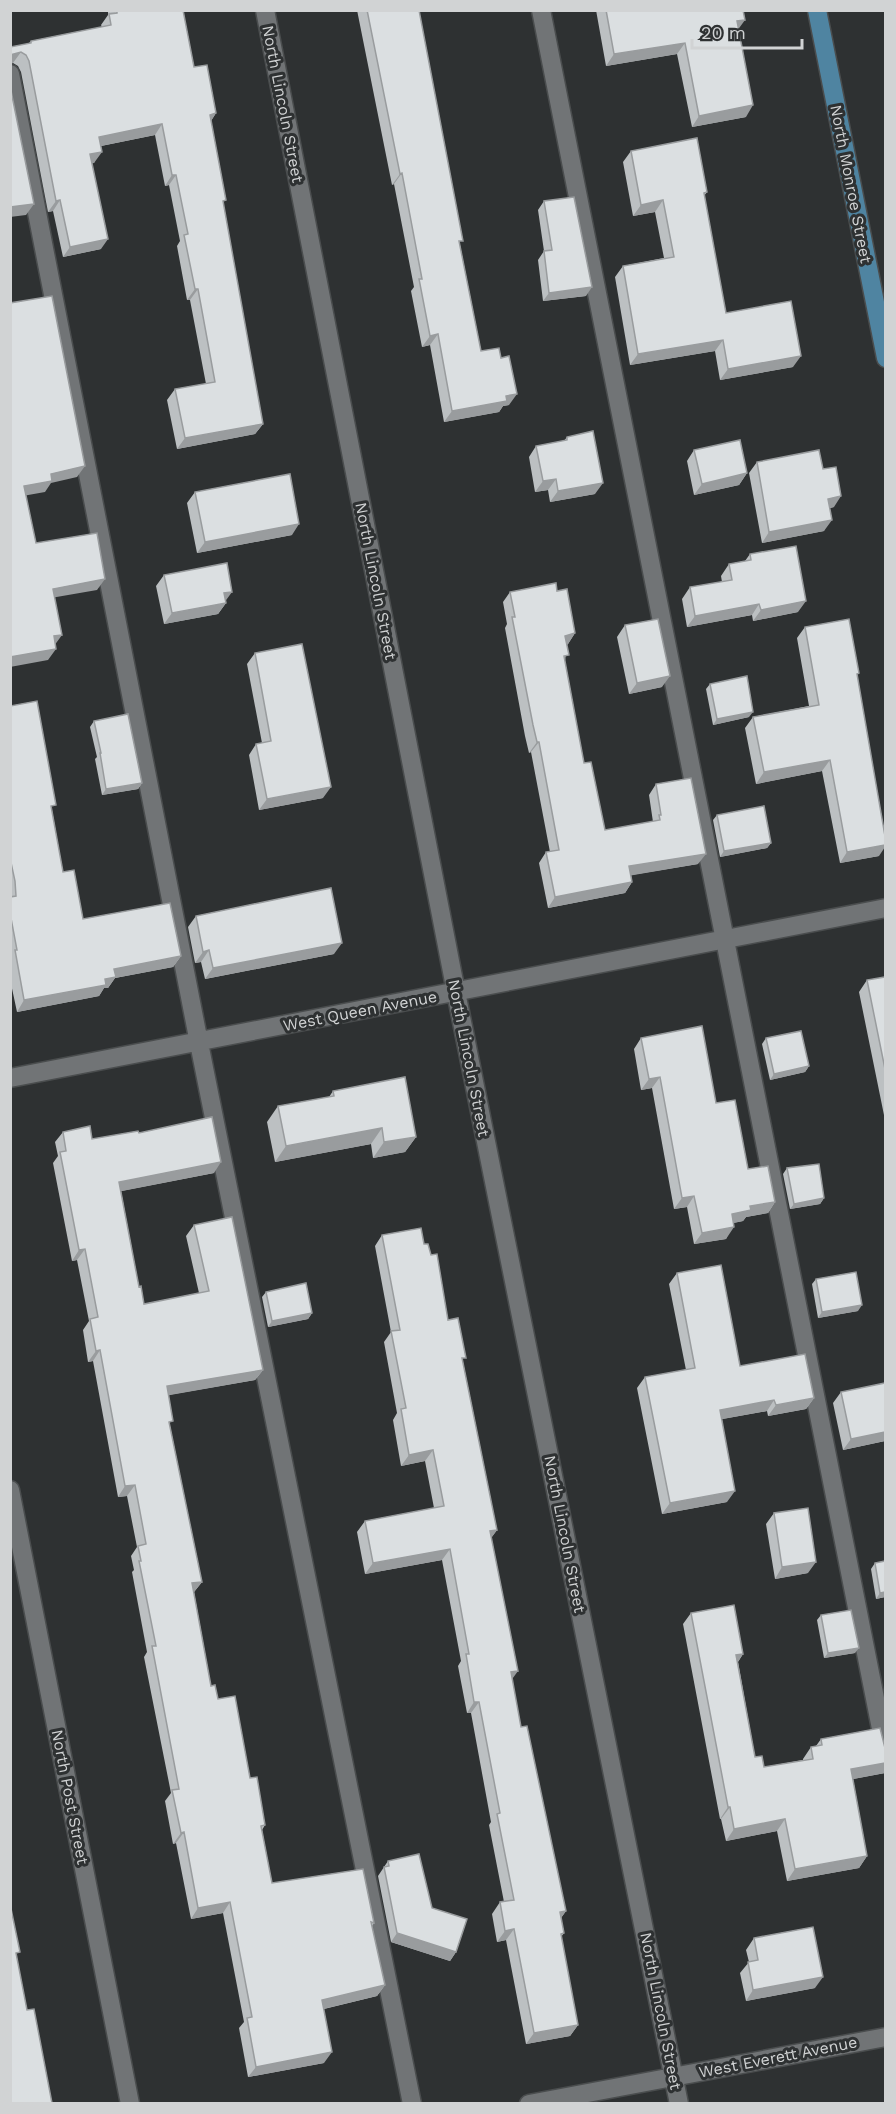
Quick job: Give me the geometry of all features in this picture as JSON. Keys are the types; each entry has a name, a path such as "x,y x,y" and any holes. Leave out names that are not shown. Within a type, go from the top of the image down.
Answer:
{"main road":[{"name":"North Monroe Street","path":"817,10 885,358"}],"street":[{"name":"North Lincoln Street","path":"265,10 456,993 679,2103"},
{"path":"541,10 885,1754"},
{"path":"10,74 199,1043 412,2103"},
{"name":"West Queen Avenue","path":"10,1078 885,908"},
{"name":"North Post Street","path":"10,1490 130,2103"},
{"name":"West Everett Avenue","path":"529,2103 885,2037"}],"building":[{"path":"117,10 183,10 194,67 207,65 216,113 210,115 226,200 223,201 263,424 185,438 175,389 215,382 198,289 195,289 184,235 188,234 176,175 172,175 162,124 99,137 102,152 90,154 108,239 70,247 60,200 56,201 29,61 21,52 10,55 10,47 111,25 109,14 117,13"},
{"path":"367,10 419,10 463,241 459,241 481,351 499,348 501,358 509,356 517,394 506,396 507,401 452,411 438,334 430,336 402,173 400,174"},
{"path":"606,10 743,10 745,20 737,21 753,105 699,116 685,43 614,54"},
{"path":"10,86 34,204 10,207"},
{"path":"697,138 707,192 704,193 726,313 791,301 801,356 728,369 723,340 638,354 623,266 674,257 663,200 641,205 631,151"},
{"path":"574,197 592,287 549,293 544,251 552,250 544,201"},
{"path":"52,296 85,466 51,474 52,481 24,486 36,543 97,533 105,579 53,589 62,635 54,636 56,649 10,657 10,303"},
{"path":"593,431 603,483 558,491 556,479 543,481 536,446 567,440 567,437"},
{"path":"740,440 747,473 702,484 694,450"},
{"path":"819,450 823,469 836,467 841,496 828,499 832,520 769,532 757,462"},
{"path":"290,474 299,524 205,542 195,492"},
{"path":"796,546 806,601 761,610 759,604 695,616 690,587 732,580 729,564 751,560 750,554"},
{"path":"227,563 232,592 224,593 226,603 172,613 164,575"},
{"path":"556,583 557,591 567,589 575,633 565,636 569,655 564,656 584,763 591,762 605,830 660,820 656,784 691,778 706,854 629,866 632,882 555,897 546,852 559,850 512,617 515,617 510,592"},
{"path":"658,619 670,676 637,683 625,625"},
{"path":"849,619 885,845 847,852 830,760 764,772 753,717 819,705 805,627"},
{"path":"302,644 331,787 267,799 256,744 271,741 255,653"},
{"path":"747,676 753,712 717,719 710,684"},
{"path":"37,701 56,805 51,806 63,872 74,870 83,919 170,903 181,956 114,969 116,977 105,979 106,985 24,1000 10,913 10,897 16,896 10,858 10,706"},
{"path":"128,714 142,783 106,789 94,721"},
{"path":"764,806 771,843 724,851 717,815"},
{"path":"331,888 342,943 213,968 209,950 203,952 196,916"},
{"path":"885,977 885,1069 867,980"},
{"path":"702,1026 716,1103 735,1100 748,1169 768,1166 775,1202 750,1206 751,1210 732,1214 734,1227 702,1233 694,1196 682,1198 660,1077 649,1079 641,1038"},
{"path":"801,1031 809,1066 774,1074 766,1038"},
{"path":"405,1077 416,1137 384,1142 382,1128 286,1146 278,1106 334,1096 333,1091"},
{"path":"212,1117 221,1162 119,1182 144,1304 209,1291 194,1225 232,1217 263,1370 167,1386 173,1421 169,1422 202,1582 192,1583 211,1686 215,1685 218,1699 235,1696 250,1778 257,1777 265,1825 261,1826 272,1883 363,1869 374,1923 371,1922 385,1985 322,2000 332,2052 256,2067 247,2018 252,2017 230,1902 198,1908 184,1832 181,1833 172,1790 179,1789 152,1646 156,1646 139,1561 141,1561 138,1546 146,1544 135,1485 125,1486 100,1350 96,1351 90,1319 98,1317 85,1249 79,1250 60,1152 66,1151 63,1132 90,1126 92,1139 138,1131 139,1133"},
{"path":"819,1164 824,1198 794,1204 787,1168"},
{"path":"421,1228 424,1244 428,1244 431,1255 437,1254 448,1320 458,1318 466,1358 462,1358 497,1530 490,1531 518,1671 511,1672 521,1727 527,1726 566,1911 560,1912 564,1933 561,1934 578,2025 534,2033 514,1929 505,1931 500,1902 514,1900 479,1702 474,1702 466,1654 469,1654 450,1549 373,1563 365,1521 444,1506 433,1450 409,1455 401,1409 406,1408 391,1331 400,1330 382,1235"},
{"path":"721,1265 740,1366 805,1354 814,1398 776,1405 774,1400 720,1410 735,1491 670,1503 645,1377 695,1368 677,1273"},
{"path":"856,1272 862,1305 822,1312 816,1279"},
{"path":"306,1283 312,1313 272,1321 266,1292"},
{"path":"885,1383 885,1432 851,1439 841,1392"},
{"path":"808,1508 816,1562 782,1567 774,1513"},
{"path":"885,1561 885,1592 880,1593 875,1563"},
{"path":"734,1605 743,1654 736,1655 755,1757 762,1756 764,1767 813,1759 811,1747 822,1745 821,1739 880,1728 885,1748 885,1763 851,1769 867,1856 795,1869 785,1819 734,1829 691,1613"},
{"path":"851,1610 859,1648 828,1653 821,1615"},
{"path":"419,1854 432,1908 467,1919 456,1952 397,1933 384,1867 389,1866 388,1861"},
{"path":"10,1904 20,1952 16,1953 27,2010 34,2009 52,2103 10,2103"},
{"path":"813,1927 823,1977 753,1990 748,1962 758,1960 754,1938"}]}
